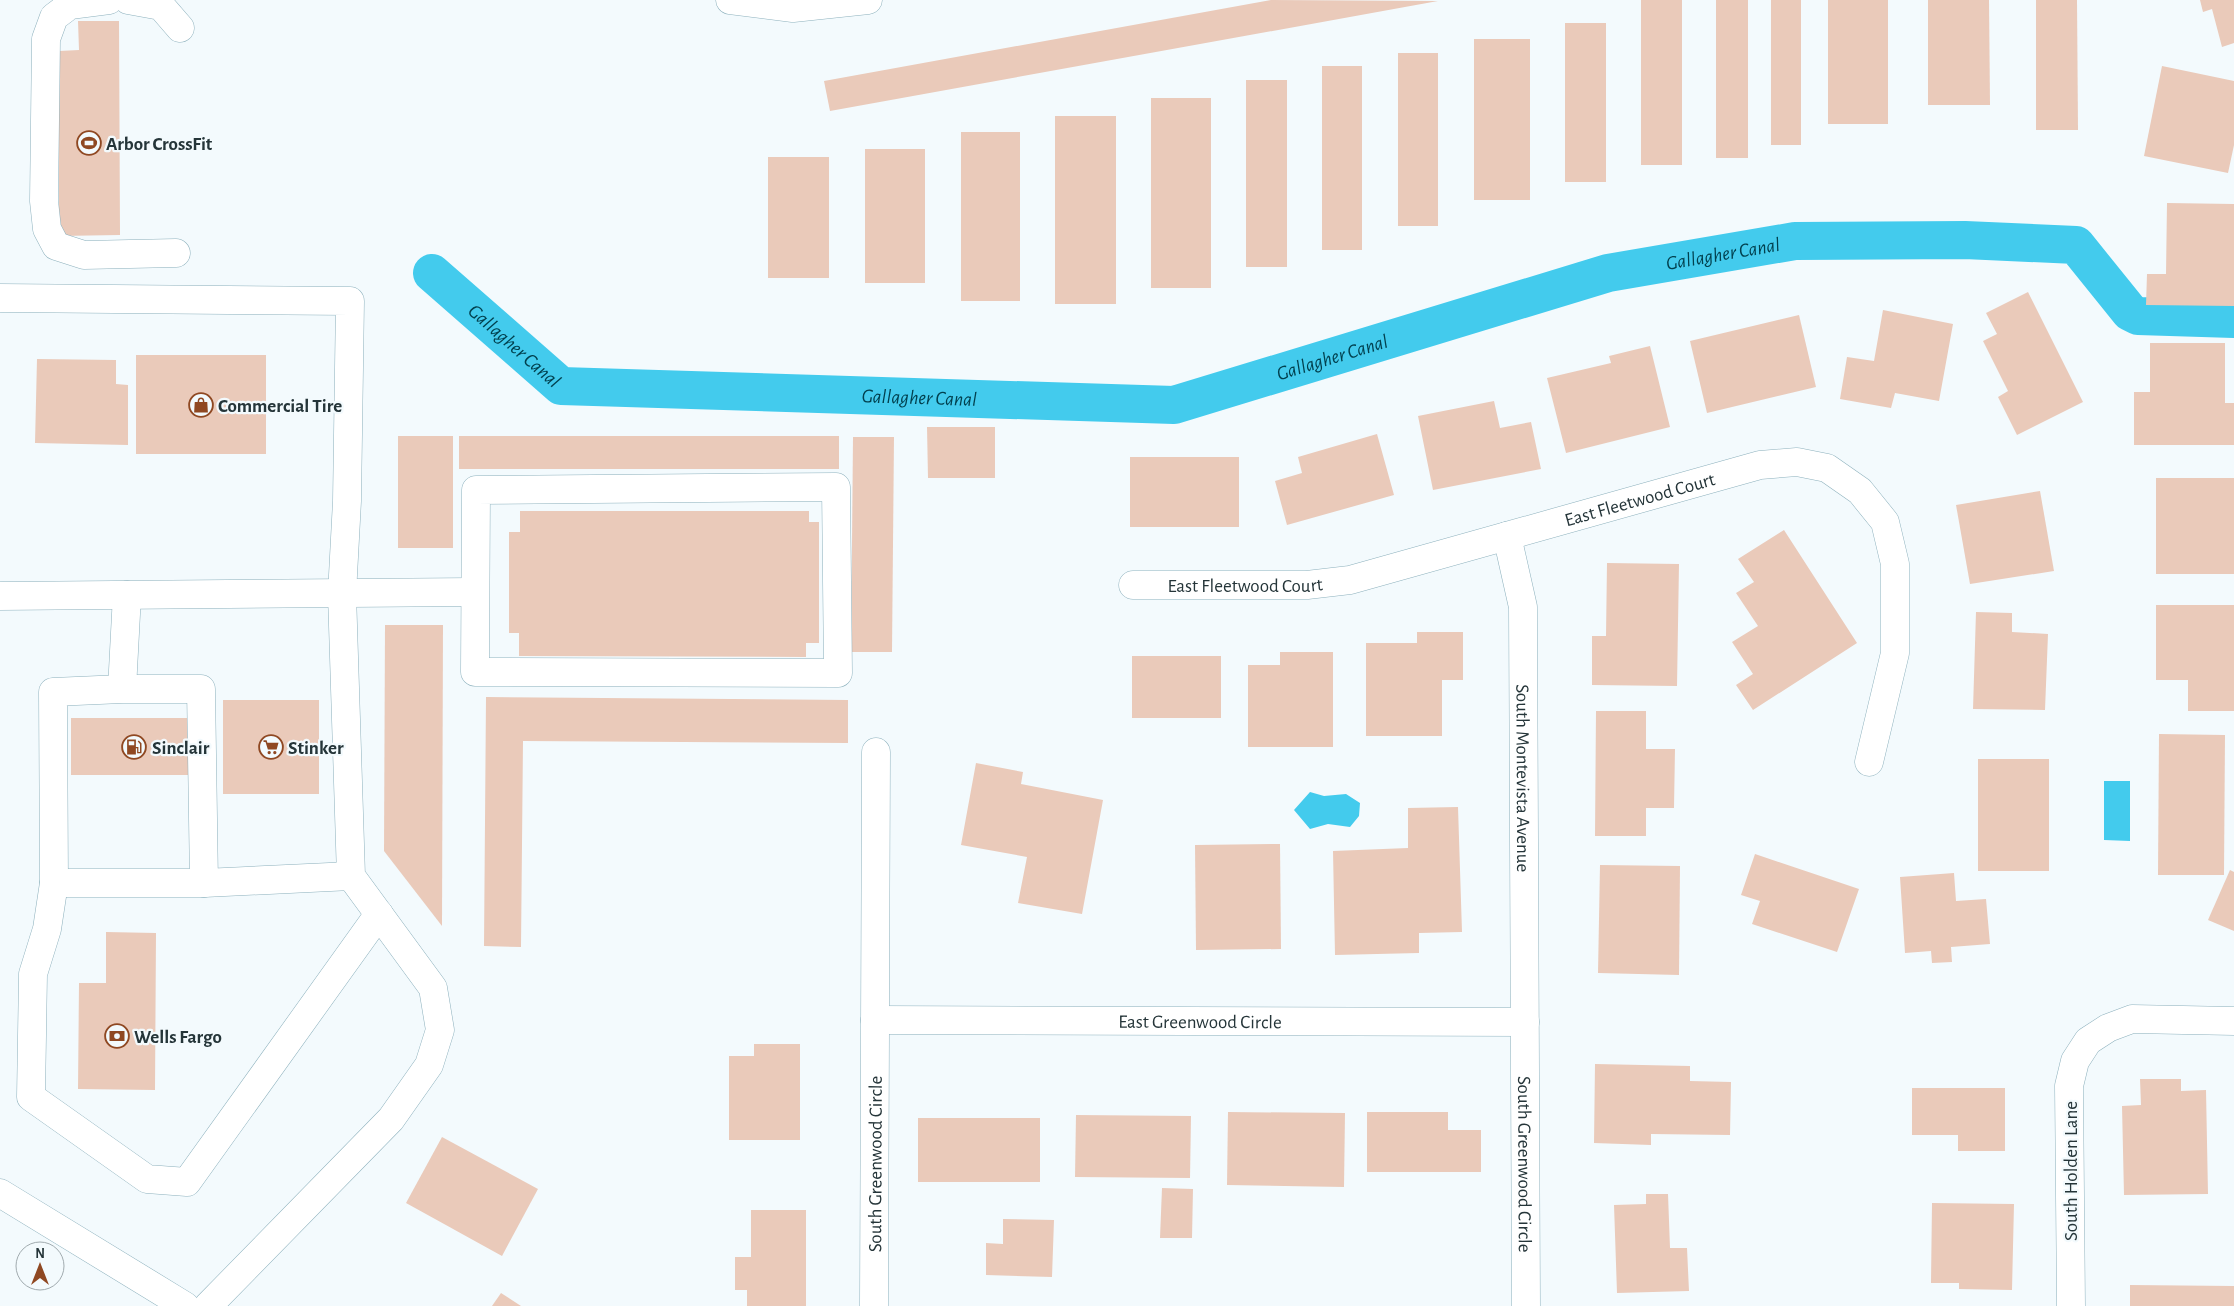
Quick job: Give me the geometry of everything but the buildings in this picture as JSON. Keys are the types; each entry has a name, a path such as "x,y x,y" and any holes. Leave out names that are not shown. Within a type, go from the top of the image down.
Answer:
{"street":[{"path":"109,0 70,5 54,17 46,39 44,201 47,230 56,246 84,255 176,253"},
{"path":"128,0 161,6 180,28"},
{"path":"730,0 793,8 868,0"},
{"path":"0,298 350,301 347,500 342,594 351,876 433,988 440,1030 429,1065 391,1119 208,1306"},
{"name":"East Fleetwood Court","path":"1133,585 1307,585 1350,580 1760,465 1797,462 1827,468 1860,491 1885,522 1894,564 1894,654 1869,762"},
{"path":"836,487 838,673 475,672 474,592 476,490 836,487"},
{"name":"South Montevista Avenue","path":"1506,536 1523,607 1525,1022"},
{"path":"0,596 474,592"},
{"path":"122,689 127,595"},
{"path":"204,882 201,689 122,689 53,692 54,883 47,929 34,974 31,1097 147,1179 187,1182 379,914"},
{"name":"South Greenwood Circle","path":"874,1306 876,752"},
{"path":"54,883 204,882 351,876"},
{"name":"South Holden Lane","path":"2071,1306 2069,1086 2075,1061 2088,1041 2108,1028 2132,1019 2234,1021"},
{"name":"East Greenwood Circle","path":"875,1020 1525,1022"},
{"name":"South Greenwood Circle","path":"1525,1022 1526,1306"},
{"path":"0,1193 185,1306"}],"water":[{"path":"2104,781 2130,781 2130,841 2104,840"},
{"path":"1310,792 1324,796 1346,794 1360,803 1359,816 1350,827 1328,824 1310,829 1294,810"}],"waterway":[{"name":"Gallagher Canal","path":"432,273 561,386 1174,405 1608,273 1795,241 1965,240 2076,245 2130,312 2138,316 2234,319"}],"place":[{"name":"Arbor CrossFit","path":"89,143"},
{"name":"Commercial Tire","path":"201,405"},
{"name":"Sinclair","path":"134,747"},
{"name":"Stinker","path":"271,747"},
{"name":"Wells Fargo","path":"117,1036"}]}
